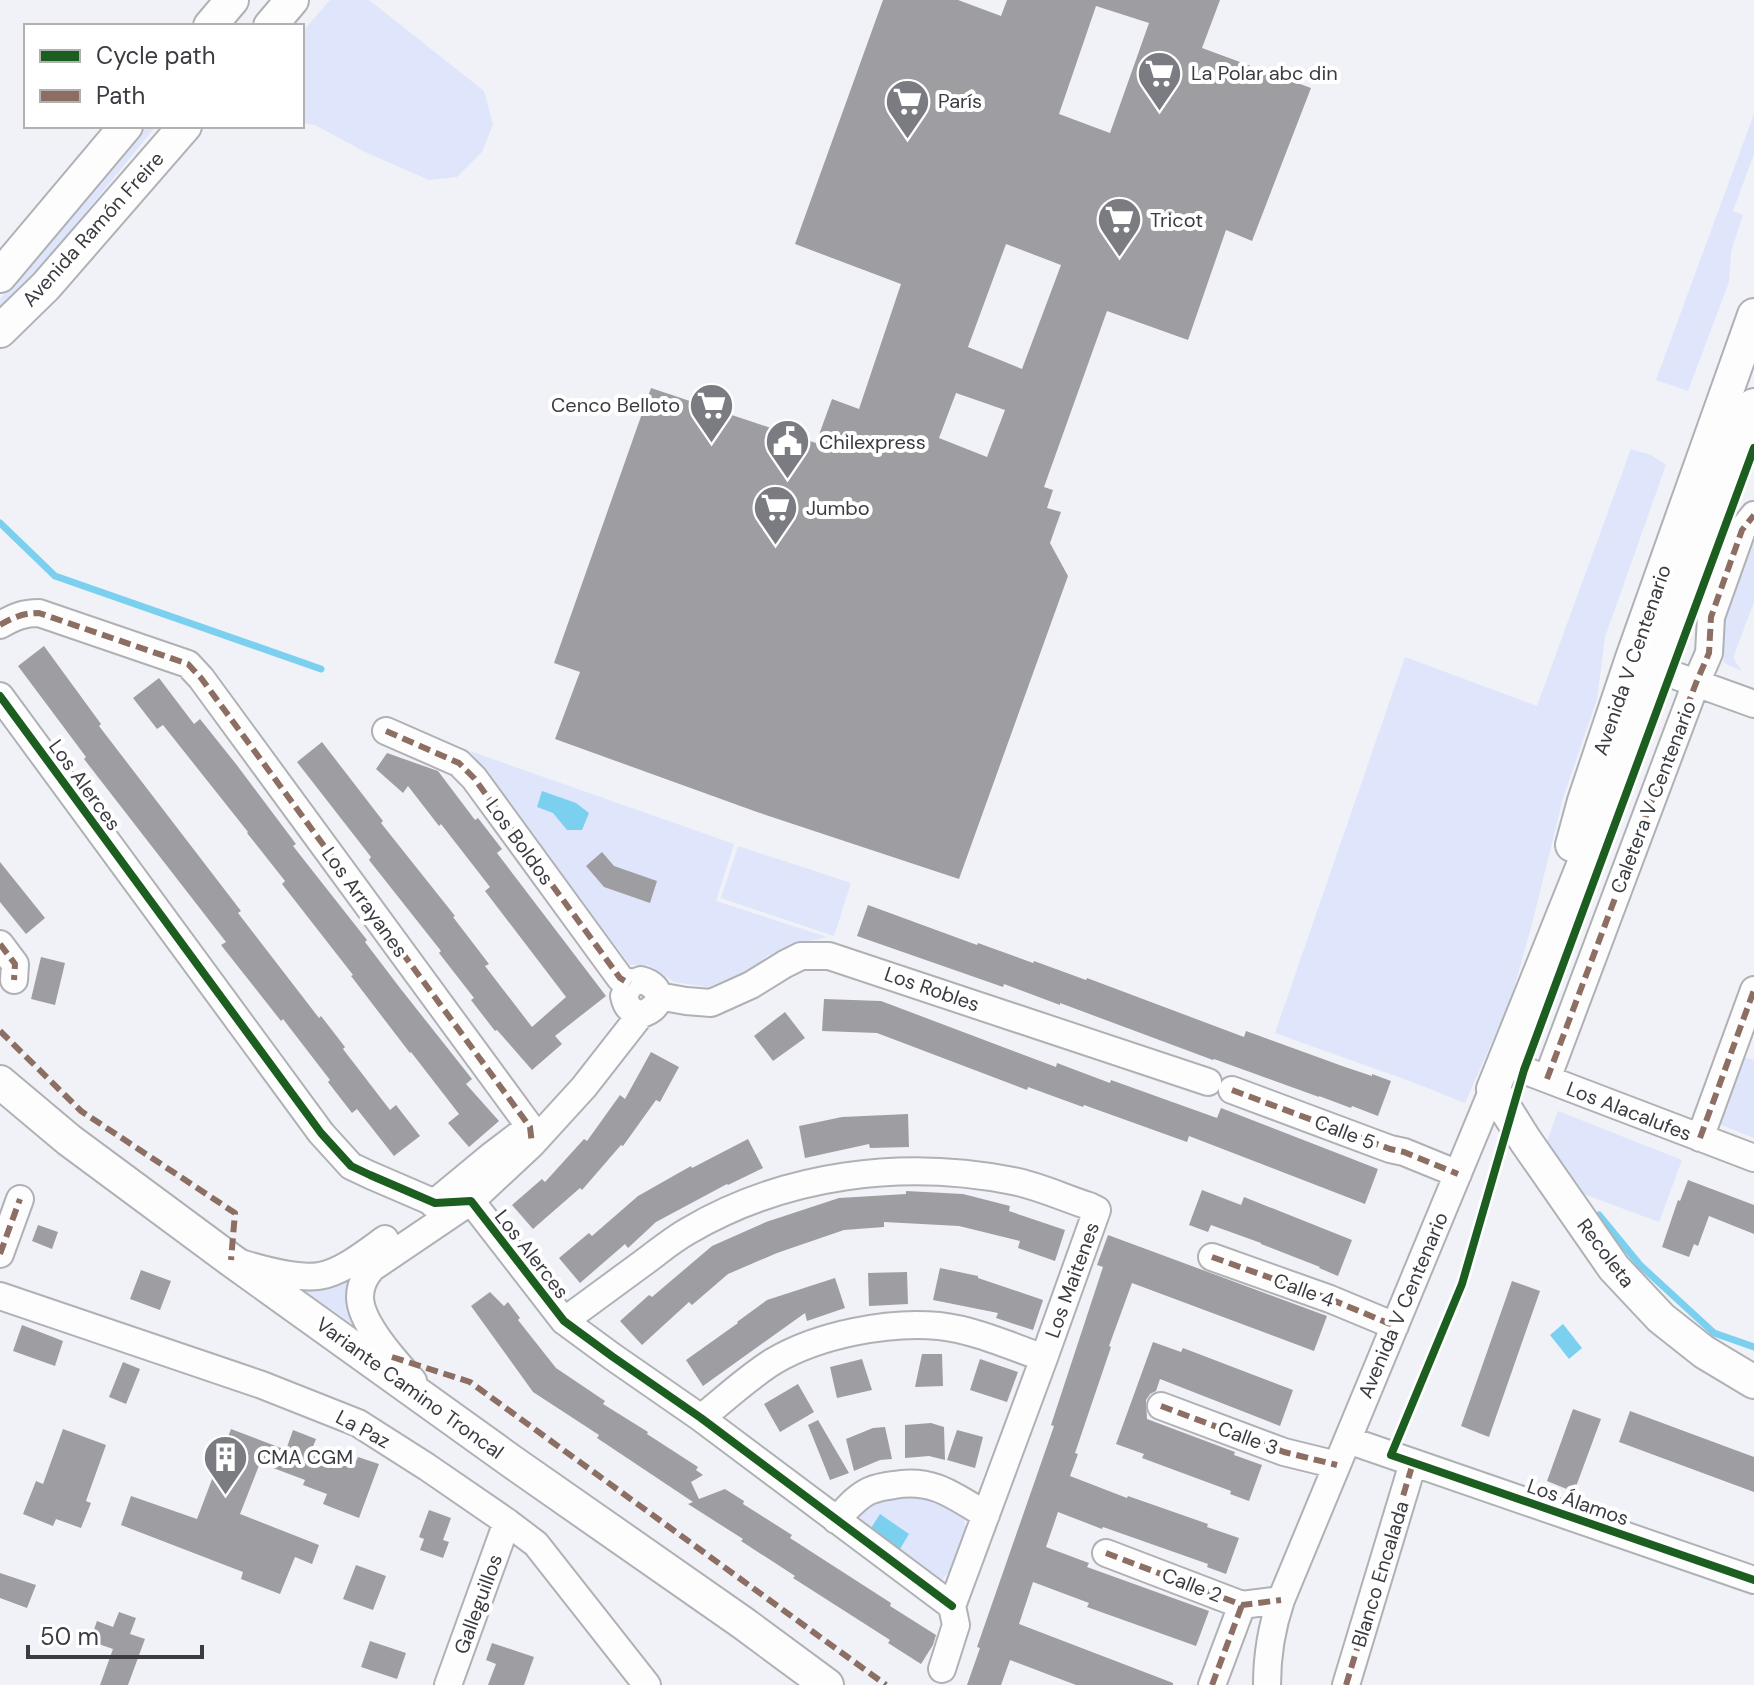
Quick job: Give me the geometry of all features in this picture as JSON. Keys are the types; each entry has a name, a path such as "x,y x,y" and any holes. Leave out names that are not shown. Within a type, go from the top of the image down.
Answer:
{"main road":[{"path":"212,24 232,0"},
{"path":"272,24 292,0"},
{"name":"Avenida Ramón Freire","path":"5,268 124,128"},
{"name":"Avenida Ramón Freire","path":"0,331 46,286 183,128"},
{"path":"0,340 46,286"},
{"name":"Avenida V Centenario","path":"1525,1010 1584,801 1754,315"},
{"name":"Avenida V Centenario","path":"1499,1076 1606,808 1754,405"},
{"name":"Recoleta","path":"1499,1076 1525,1140 1614,1268 1661,1318 1704,1352 1754,1382"},
{"name":"Variante Camino Troncal","path":"0,1082 69,1140 231,1260 827,1685"}],"street":[{"name":"Caletera V Centenario","path":"1547,1079 1709,653 1711,617 1742,530 1754,515"},
{"name":"Los Arrayanes","path":"0,625 25,613 39,613 188,664 531,1136"},
{"path":"1657,669 1754,704"},
{"name":"Los Alerces","path":"0,696 338,1154 351,1166 435,1203 471,1201 564,1321 701,1418 952,1606"},
{"name":"Los Boldos","path":"386,731 459,763 474,778 620,978 639,999"},
{"path":"0,944 15,964 14,980"},
{"name":"Los Robles","path":"639,999 711,1003 751,985 801,956 829,956 1220,1086"},
{"path":"1700,1138 1754,990"},
{"path":"231,1260 271,1272 318,1276 368,1261 471,1201 531,1136 584,1087 639,999"},
{"name":"Los Alacalufes","path":"1499,1076 1547,1079 1754,1158"},
{"name":"Avenida V Centenario","path":"1267,1685 1267,1654 1273,1621 1281,1600 1499,1076"},
{"name":"Calle 5","path":"1220,1086 1458,1174"},
{"path":"430,1402 373,1331 362,1308 360,1297 368,1261 491,1156 531,1136"},
{"name":"Los Maitenes","path":"564,1321 685,1233 722,1212 816,1180 870,1173 947,1173 1015,1181 1097,1210 952,1606 956,1625 942,1669"},
{"path":"0,1254 20,1199"},
{"name":"Calle 4","path":"1212,1257 1395,1326"},
{"name":"La Paz","path":"0,1296 262,1385 358,1423 427,1467 536,1544 647,1685"},
{"path":"701,1418 773,1362 808,1344 871,1329 939,1326 969,1332 1044,1358"},
{"name":"Calle 3","path":"1161,1406 1284,1452 1337,1465"},
{"name":"Los Álamos","path":"1348,1440 1754,1580"},
{"name":"Blanco Encalada","path":"1346,1685 1413,1463"},
{"path":"836,1520 853,1502 870,1491 908,1482 928,1484 986,1515"},
{"name":"Galleguillos","path":"448,1685 507,1522"},
{"name":"Calle 2","path":"1106,1553 1242,1605 1281,1600"},
{"path":"1212,1685 1242,1605"}],"shaded area":[{"path":"330,0 369,0 484,91 493,124 482,152 457,177 429,180 365,152 315,125 304,123 304,30"},
{"path":"1754,114 1754,154 1733,211 1743,215 1731,252 1729,282 1688,391 1656,380"},
{"path":"142,128 154,128 0,318 0,299"},
{"path":"1631,449 1651,455 1666,465 1605,637 1597,699 1563,798 1511,999 1465,1103 1275,1033 1405,657 1537,706"},
{"path":"1754,523 1754,602 1733,658 1742,671 1724,663 1715,623"},
{"path":"470,751 734,844 716,901 827,937 791,945 767,956 753,968 708,987 674,982 648,965 630,965"},
{"path":"738,846 851,883 834,936 721,898"},
{"path":"1743,1057 1754,1060 1754,1138 1719,1124"},
{"path":"1558,1111 1682,1160 1659,1222 1581,1193 1546,1144"},
{"path":"362,1264 364,1332 304,1290 322,1287"},
{"path":"902,1497 934,1498 964,1519 967,1541 958,1561 936,1587 855,1524 857,1516 874,1505"}],"water":[{"path":"542,791 576,803 589,813 582,830 567,830 553,813 537,807"},
{"path":"1563,1324 1582,1348 1569,1359 1550,1335"},
{"path":"880,1514 909,1534 900,1549 871,1528"}],"building":[{"name":"Cenco Belloto","path":"883,0 958,0 1001,16 1007,0 1220,0 1202,48 1311,88 1252,241 1226,230 1188,340 1107,311 1044,487 1053,490 1047,508 1061,512 1050,543 1068,576 959,879 757,812 555,739 580,672 554,663 651,388 816,443 832,399 859,409 901,284 795,244","holes":["1096,6 1149,23 1110,133 1059,114","1006,244 1061,265 1022,369 968,347","956,393 1005,410 987,457 939,438"]},
{"path":"44,646 101,724 99,726 241,911 238,913 345,1047 343,1049 390,1110 396,1105 420,1136 394,1156 357,1109 352,1113 283,1019 281,1021 221,945 226,942 84,759 86,757 18,666"},
{"path":"159,678 194,724 200,719 236,764 296,844 293,846 472,1079 466,1084 499,1121 469,1147 448,1123 459,1114 282,884 285,881 163,725 157,729 133,698"},
{"path":"322,742 455,916 489,964 485,966 532,1027 566,997 485,891 490,887 441,824 439,826 408,786 403,793 376,769 387,753 438,771 475,820 478,818 502,849 497,853 606,996 555,1036 562,1044 532,1070 471,1000 474,998 439,953 441,951 297,762"},
{"path":"602,852 614,866 657,881 650,903 604,887 586,866"},
{"path":"0,862 45,918 26,934 0,902"},
{"path":"868,905 977,945 1087,978 1244,1037 1246,1031 1391,1081 1378,1116 1213,1060 1060,1003 1004,984 1003,987 857,936"},
{"path":"41,957 65,963 55,1005 31,999"},
{"path":"824,999 881,1001 1056,1067 1057,1063 1110,1083 1111,1080 1217,1118 1221,1108 1378,1169 1365,1204 1189,1136 1187,1142 1084,1105 1028,1087 1027,1090 877,1033 822,1031"},
{"path":"785,1012 805,1038 773,1061 754,1036"},
{"path":"651,1052 679,1067 660,1102 656,1100 623,1146 582,1190 580,1188 533,1229 512,1205 542,1179 545,1182 584,1139 587,1141 620,1095 625,1099"},
{"path":"908,1114 909,1147 870,1148 869,1144 805,1158 799,1126 842,1117"},
{"path":"748,1139 763,1168 656,1222 628,1248 625,1244 580,1283 559,1258 589,1233 592,1236 638,1196"},
{"path":"1688,1180 1754,1205 1754,1234 1709,1216 1698,1246 1694,1244 1689,1257 1662,1247"},
{"path":"1202,1190 1241,1205 1244,1197 1352,1240 1338,1276 1211,1225 1208,1232 1189,1225"},
{"path":"906,1191 963,1194 1010,1206 1009,1211 1065,1230 1055,1261 1018,1248 1020,1241 959,1226 884,1222 884,1227 844,1230 728,1274 692,1305 689,1302 642,1345 620,1321 712,1246 766,1222 839,1198 906,1194"},
{"path":"38,1225 58,1232 52,1249 32,1241"},
{"path":"1108,1235 1327,1316 1314,1351 1132,1283 1109,1346 1070,1476 1208,1524 1207,1527 1239,1538 1226,1574 1207,1567 1208,1564 1058,1512 1046,1547 1089,1563 1087,1567 1209,1611 1196,1646 1087,1607 1089,1603 1033,1582 1019,1624 1173,1685 1076,1685 1010,1660 1001,1685 967,1685 980,1648 977,1647 1054,1426 1051,1425 1103,1267 1097,1265"},
{"path":"940,1268 978,1276 1043,1300 1033,1330 996,1318 998,1313 933,1300"},
{"path":"141,1270 171,1281 160,1310 130,1299"},
{"path":"907,1272 908,1304 869,1306 868,1273"},
{"path":"835,1278 845,1308 807,1321 805,1313 703,1386 686,1360 767,1300"},
{"path":"1512,1281 1540,1291 1489,1437 1461,1426"},
{"path":"490,1292 504,1306 508,1302 520,1318 518,1320 556,1368 605,1401 603,1404 698,1467 696,1470 703,1475 691,1482 699,1499 725,1489 792,1535 790,1538 936,1635 921,1664 888,1643 890,1640 793,1578 795,1576 741,1541 743,1539 688,1504 693,1502 533,1392 471,1306"},
{"path":"22,1325 63,1341 55,1366 13,1351"},
{"path":"1153,1342 1181,1352 1183,1348 1293,1390 1280,1426 1160,1379 1156,1391 1146,1400 1147,1419 1262,1465 1249,1501 1230,1494 1231,1491 1142,1458 1144,1454 1116,1444"},
{"path":"922,1354 942,1354 943,1386 915,1387"},
{"path":"862,1359 872,1390 837,1398 830,1367"},
{"path":"980,1359 1018,1372 1007,1402 970,1390"},
{"path":"123,1362 140,1369 126,1404 109,1397"},
{"path":"798,1384 814,1412 780,1432 764,1404"},
{"path":"1573,1409 1601,1419 1574,1492 1547,1481"},
{"path":"1630,1411 1754,1457 1754,1492 1619,1442"},
{"path":"818,1420 849,1473 830,1480 808,1425"},
{"path":"931,1423 944,1427 945,1460 929,1456 905,1458 905,1425"},
{"path":"885,1427 892,1459 880,1460 854,1471 846,1439 873,1428"},
{"path":"63,1429 106,1445 86,1501 91,1503 81,1528 56,1519 53,1526 23,1514 36,1481 43,1484"},
{"path":"231,1429 286,1450 293,1430 316,1439 312,1449 354,1466 358,1457 379,1464 359,1518 323,1504 327,1494 303,1485 305,1480 260,1463 240,1514 319,1545 312,1564 295,1557 280,1594 241,1579 243,1572 121,1525 131,1496 197,1519"},
{"path":"957,1430 983,1437 975,1468 947,1460"},
{"path":"429,1510 451,1518 443,1540 449,1542 443,1558 420,1550 424,1539 419,1537"},
{"path":"356,1565 386,1576 373,1610 343,1599"},
{"path":"0,1573 36,1585 27,1608 0,1598"},
{"path":"119,1612 136,1618 130,1634 145,1639 128,1685 100,1685 113,1649 90,1641 97,1621 113,1627"},
{"path":"370,1641 406,1653 397,1679 361,1667"},
{"path":"492,1643 534,1657 524,1685 488,1685 496,1664 486,1660"}],"waterway":[{"path":"0,523 55,576 321,669"},
{"path":"1599,1215 1640,1265 1714,1333 1754,1347"}],"marked path":[{"path":"1547,1079 1709,653 1711,617 1742,530 1754,515"},
{"path":"0,625 19,616 39,613 188,664 530,1127 532,1144"},
{"path":"386,731 459,763 474,778 620,978 630,984"},
{"path":"0,944 15,964 14,980"},
{"path":"1700,1138 1754,990"},
{"path":"0,1031 81,1111 235,1213 231,1260"},
{"path":"1232,1090 1458,1174"},
{"path":"0,1254 20,1199"},
{"path":"1212,1257 1395,1326"},
{"path":"392,1357 470,1382 886,1685"},
{"path":"1161,1406 1284,1452 1337,1465"},
{"path":"1346,1685 1413,1463"},
{"path":"1106,1553 1242,1605 1281,1600"},
{"path":"1212,1685 1242,1605"}],"cycle path":[{"path":"1754,448 1524,1070 1462,1284 1391,1455 1754,1580"},
{"path":"0,696 321,1133 351,1166 435,1203 471,1201 564,1321 701,1418 952,1606"}],"place":[{"name":"La Polar abc din","path":"1160,112"},
{"name":"París","path":"907,140"},
{"name":"Tricot","path":"1119,259"},
{"name":"Cenco Belloto","path":"711,444"},
{"name":"Chilexpress","path":"788,481"},
{"name":"Jumbo","path":"775,547"},
{"name":"CMA CGM","path":"226,1496"}]}
